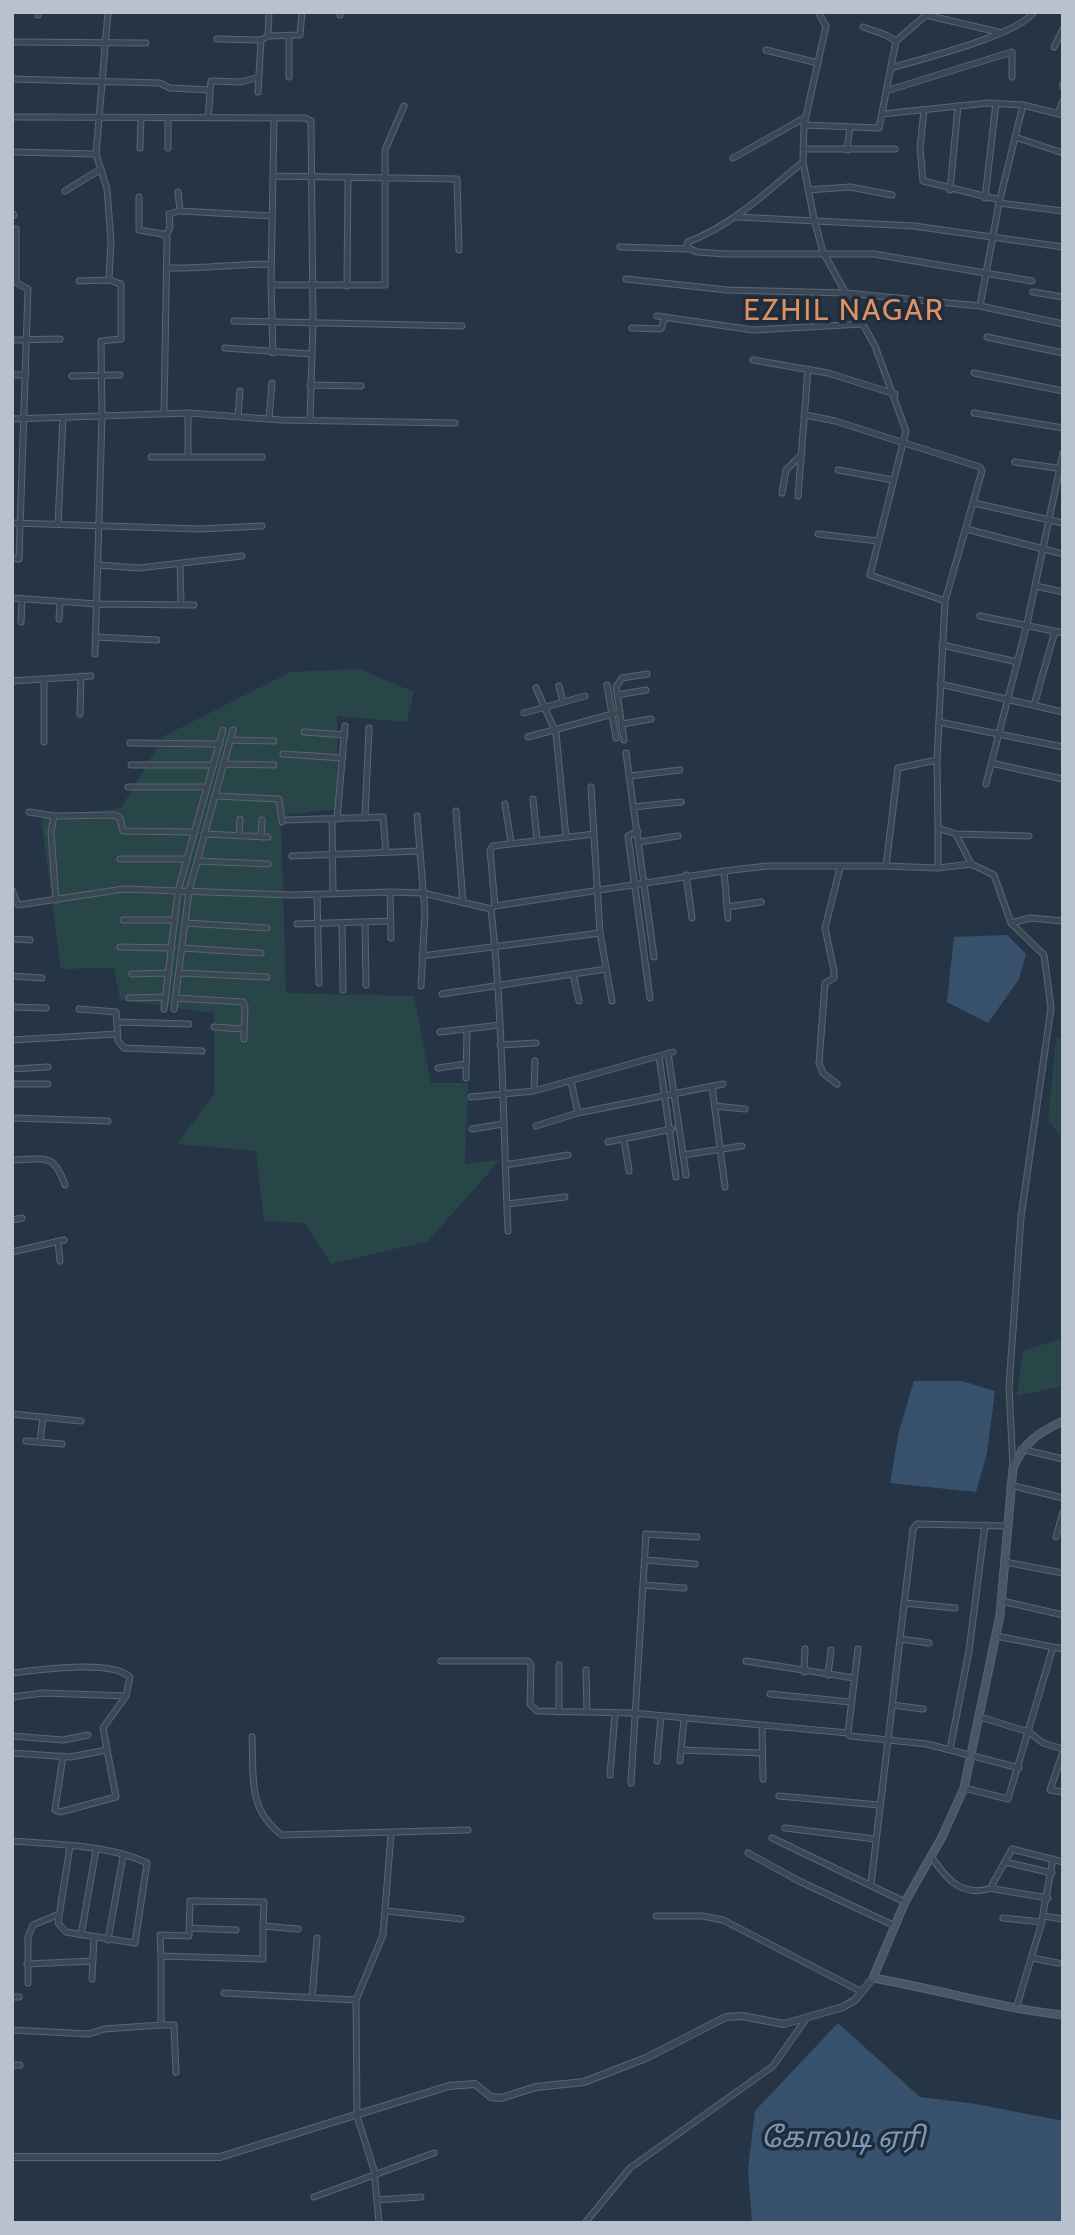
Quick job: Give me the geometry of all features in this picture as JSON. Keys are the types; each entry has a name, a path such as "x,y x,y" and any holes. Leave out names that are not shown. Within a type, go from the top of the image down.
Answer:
{"main road":[{"path":"1063,1421 1037,1434 1021,1449 1013,1468 1002,1601 964,1788 905,1902 873,1978 925,1987 1016,2009 1063,2015"}],"street":[{"path":"108,12 96,154 107,189 111,242 109,280"},
{"path":"268,36 270,12"},
{"path":"218,39 261,40 268,36 300,35 302,12"},
{"path":"818,12 826,26 804,125 803,149 814,219 823,252 863,324 895,394 906,431 870,575 944,601"},
{"path":"891,68 1000,32 1028,21 1034,12"},
{"path":"804,125 878,128 896,41 926,14 1000,32"},
{"path":"863,27 896,41"},
{"path":"1054,47 1063,29"},
{"path":"289,36 289,77"},
{"path":"258,92 261,40"},
{"path":"12,42 146,43"},
{"path":"766,50 818,63"},
{"path":"886,91 1012,52 1012,76"},
{"path":"208,118 211,81 241,82 259,77"},
{"path":"12,79 160,83 170,88 210,90"},
{"path":"881,114 996,103 1023,105 1060,115 1063,101"},
{"path":"985,198 996,103"},
{"path":"981,306 999,202 1023,105"},
{"path":"271,285 385,285 386,150 404,106"},
{"path":"950,190 958,106"},
{"path":"924,110 920,176 923,181 999,202 1063,211"},
{"path":"12,117 305,118 311,121 310,285 313,322 310,420"},
{"path":"733,158 806,117"},
{"path":"140,148 141,118"},
{"path":"168,118 169,148"},
{"path":"273,353 271,264 274,118"},
{"path":"847,150 849,127"},
{"path":"1015,137 1063,153"},
{"path":"803,149 895,149"},
{"path":"12,152 96,154"},
{"path":"689,249 686,247 688,242 715,232 737,217 803,162"},
{"path":"65,191 101,169"},
{"path":"273,176 457,178 459,250"},
{"path":"347,286 348,177"},
{"path":"808,190 850,187 892,195"},
{"path":"178,192 179,211"},
{"path":"139,197 139,230 166,236"},
{"path":"164,413 166,236 170,227 169,214 179,211 272,216"},
{"path":"737,217 914,226 1063,247"},
{"path":"12,558 19,559 29,289 17,283 16,229"},
{"path":"620,247 689,249 726,254 874,254 1032,281"},
{"path":"167,268 212,269 230,264 271,264"},
{"path":"626,279 727,290 846,293 981,306 1063,324"},
{"path":"79,281 109,280 121,284 121,339 101,341 103,375 100,525 94,654"},
{"path":"1033,292 1063,297"},
{"path":"657,316 754,330 863,324"},
{"path":"632,328 661,329 665,317"},
{"path":"234,321 462,326"},
{"path":"986,337 1063,353"},
{"path":"12,340 60,339"},
{"path":"225,348 310,354"},
{"path":"754,360 808,369 895,394"},
{"path":"799,496 808,369"},
{"path":"974,373 1063,391"},
{"path":"72,376 120,374"},
{"path":"12,375 26,375"},
{"path":"269,419 272,383"},
{"path":"310,385 361,386"},
{"path":"238,416 240,391"},
{"path":"188,413 188,456"},
{"path":"12,419 188,413 269,419 454,423"},
{"path":"974,413 1063,428"},
{"path":"806,415 835,421 980,467 982,471 944,601 937,760 938,868"},
{"path":"58,524 63,416"},
{"path":"986,784 1036,586 1047,519 1063,453"},
{"path":"782,493 786,470 802,454"},
{"path":"151,457 261,457"},
{"path":"1016,462 1061,469"},
{"path":"838,470 892,480"},
{"path":"974,503 1063,523"},
{"path":"12,523 200,529 262,526"},
{"path":"966,529 1063,554"},
{"path":"818,534 878,541"},
{"path":"98,565 139,568 242,556"},
{"path":"180,563 181,604"},
{"path":"1036,586 1063,592"},
{"path":"12,598 97,604 194,605"},
{"path":"21,622 22,599"},
{"path":"59,619 60,602"},
{"path":"980,616 1063,633"},
{"path":"1034,705 1055,631"},
{"path":"96,638 158,640"},
{"path":"942,645 1017,662"},
{"path":"624,740 616,687 622,678 647,674"},
{"path":"80,714 81,676"},
{"path":"12,681 91,676"},
{"path":"44,679 44,742"},
{"path":"940,684 1063,712"},
{"path":"607,685 616,738"},
{"path":"559,687 563,702"},
{"path":"536,688 554,729 566,837"},
{"path":"617,695 646,690"},
{"path":"524,713 585,696"},
{"path":"528,737 620,712"},
{"path":"622,724 651,719"},
{"path":"939,722 1063,747"},
{"path":"333,892 332,855 345,726"},
{"path":"365,818 369,728"},
{"path":"164,1009 178,891 223,730"},
{"path":"174,1009 188,891 233,730"},
{"path":"304,732 345,735"},
{"path":"230,740 274,741"},
{"path":"130,743 220,744"},
{"path":"626,753 654,957"},
{"path":"283,754 343,758"},
{"path":"886,866 898,768 937,760"},
{"path":"223,764 274,765"},
{"path":"990,764 1063,779"},
{"path":"131,765 214,765"},
{"path":"630,776 680,769"},
{"path":"128,787 207,787"},
{"path":"591,787 600,933 612,1001"},
{"path":"215,796 279,799 285,821 365,818 386,820 386,852"},
{"path":"533,799 537,840"},
{"path":"634,807 681,802"},
{"path":"505,804 510,843"},
{"path":"456,811 463,902"},
{"path":"29,812 54,816 115,815 120,818 123,831 195,832"},
{"path":"54,816 51,832 57,878 56,901"},
{"path":"417,816 423,893 421,986"},
{"path":"239,836 240,819"},
{"path":"261,837 262,820"},
{"path":"938,828 956,834 1029,836"},
{"path":"638,831 628,836 650,998"},
{"path":"204,834 268,837"},
{"path":"509,1231 501,1094 499,986 490,850 493,846 510,843 594,834"},
{"path":"956,834 971,864"},
{"path":"639,842 678,836"},
{"path":"192,843 202,842"},
{"path":"292,856 420,851"},
{"path":"120,859 187,859"},
{"path":"197,861 268,864"},
{"path":"12,890 18,905 56,901 116,889 317,894 423,893 493,907 686,875 767,866 938,868 971,864 994,875 1011,923 1044,955 1051,1008 1021,1217 1009,1387 1013,1468"},
{"path":"837,1084 823,1073 819,1056 825,983 834,978 825,928 840,867"},
{"path":"724,871 727,918"},
{"path":"686,875 692,918"},
{"path":"390,892 391,938"},
{"path":"317,894 318,983"},
{"path":"727,907 761,902"},
{"path":"1011,923 1030,918 1063,921"},
{"path":"123,920 175,920"},
{"path":"297,923 391,921"},
{"path":"365,922 366,985"},
{"path":"185,923 267,928"},
{"path":"342,923 344,990"},
{"path":"422,956 600,933"},
{"path":"12,939 30,940"},
{"path":"120,947 172,948"},
{"path":"182,948 261,953"},
{"path":"442,994 606,969"},
{"path":"132,974 169,973"},
{"path":"179,973 267,977"},
{"path":"573,974 579,1001"},
{"path":"12,976 42,978"},
{"path":"128,998 166,998"},
{"path":"176,998 243,1002 246,1007 244,1039"},
{"path":"12,1007 46,1008"},
{"path":"79,1009 114,1010 118,1041 124,1048 202,1051"},
{"path":"117,1022 188,1024"},
{"path":"440,1032 500,1025"},
{"path":"214,1027 244,1030"},
{"path":"466,1078 467,1029"},
{"path":"12,1040 117,1034"},
{"path":"500,1045 536,1043"},
{"path":"471,1097 534,1091 671,1052 674,1094 686,1175"},
{"path":"659,1056 676,1177"},
{"path":"534,1061 534,1091"},
{"path":"438,1068 466,1064"},
{"path":"12,1069 48,1067"},
{"path":"572,1081 578,1112"},
{"path":"12,1084 48,1084"},
{"path":"536,1126 578,1112 723,1084"},
{"path":"712,1086 724,1187"},
{"path":"715,1106 746,1110"},
{"path":"12,1118 108,1121"},
{"path":"472,1129 503,1124"},
{"path":"608,1142 679,1128"},
{"path":"624,1139 629,1171"},
{"path":"683,1155 742,1146"},
{"path":"505,1165 568,1156"},
{"path":"12,1160 52,1161 58,1165 65,1185"},
{"path":"507,1204 565,1197"},
{"path":"12,1220 22,1218"},
{"path":"12,1252 61,1241 60,1261"},
{"path":"12,1414 81,1422"},
{"path":"40,1442 43,1417"},
{"path":"26,1441 62,1444"},
{"path":"1021,1449 1063,1458"},
{"path":"1010,1485 1063,1498"},
{"path":"1056,1537 1063,1512"},
{"path":"872,1884 874,1839 911,1536 917,1524 1008,1526"},
{"path":"950,1749 969,1651 985,1525"},
{"path":"631,1783 646,1534 697,1537"},
{"path":"645,1560 695,1564"},
{"path":"1005,1562 1063,1573"},
{"path":"643,1585 684,1588"},
{"path":"1002,1601 1063,1615"},
{"path":"904,1603 955,1608"},
{"path":"996,1636 1063,1649"},
{"path":"900,1639 929,1643"},
{"path":"964,1788 1005,1800 1013,1790 1053,1647"},
{"path":"804,1672 805,1650"},
{"path":"828,1675 831,1650"},
{"path":"848,1733 858,1650"},
{"path":"441,1661 528,1661 531,1665 530,1704 537,1711 637,1713 848,1733 850,1736 950,1749 1019,1768"},
{"path":"746,1661 854,1678"},
{"path":"559,1665 559,1712"},
{"path":"12,1673 67,1668 115,1670 130,1677 126,1696 103,1728 116,1797 60,1812 55,1807 63,1756"},
{"path":"586,1670 587,1712"},
{"path":"13,1697 43,1693 126,1696"},
{"path":"770,1694 851,1702"},
{"path":"892,1705 923,1709"},
{"path":"610,1775 615,1713"},
{"path":"657,1761 661,1716"},
{"path":"980,1717 1030,1731 1043,1743 1063,1753 1049,1790 1063,1792"},
{"path":"680,1761 684,1718"},
{"path":"762,1725 760,1753 763,1779"},
{"path":"12,1736 64,1740 88,1735"},
{"path":"252,1737 256,1804 260,1815 287,1837 468,1830"},
{"path":"12,1753 63,1756 107,1750"},
{"path":"681,1750 760,1753"},
{"path":"779,1796 879,1805"},
{"path":"785,1828 874,1839"},
{"path":"370,2223 379,2222 374,2174 357,2116 356,2000 383,1935 391,1834"},
{"path":"772,1838 905,1902"},
{"path":"12,1840 70,1846 96,1850 147,1863 137,1938 130,1944 66,1932 58,1923 57,1915 70,1846"},
{"path":"992,1888 1013,1849 1063,1862"},
{"path":"81,1935 96,1850"},
{"path":"748,1853 799,1881 895,1926"},
{"path":"108,1940 123,1856"},
{"path":"931,1856 943,1875 954,1885 974,1891 992,1888 1048,1898"},
{"path":"1016,2009 1043,1919 1053,1859"},
{"path":"1006,1862 1052,1873"},
{"path":"161,1956 263,1959 264,1902 190,1901 189,1936 160,1935 161,2025"},
{"path":"387,1911 461,1919"},
{"path":"28,1983 28,1937 33,1925 57,1915"},
{"path":"656,1916 702,1916 723,1920 862,1992"},
{"path":"1003,1918 1063,1919"},
{"path":"263,1926 298,1929"},
{"path":"189,1928 236,1930"},
{"path":"92,1979 94,1937"},
{"path":"312,1998 317,1938"},
{"path":"1032,1958 1058,1964"},
{"path":"27,1964 93,1961"},
{"path":"12,2157 220,2158 449,2086 475,2084 491,2096 501,2098 536,2087 584,2082 646,2058 726,2017 742,2016 777,2024 806,2020 847,2006 873,1978"},
{"path":"224,1993 356,2000"},
{"path":"585,2223 630,2168 773,2066 806,2020"},
{"path":"12,2030 89,2034 104,2029 174,2025 176,2072"},
{"path":"12,2065 20,2065"},
{"path":"314,2197 434,2153"},
{"path":"377,2200 421,2197"}],"green space":[{"path":"359,669 414,692 407,722 337,716 338,809 281,815 286,993 414,996 431,1083 468,1083 465,1164 500,1160 428,1241 331,1264 305,1223 264,1221 256,1151 177,1144 214,1094 214,1013 120,1000 114,968 61,969 41,818 121,808 164,736 291,672"},
{"path":"1056,1038 1063,1039 1063,1138 1048,1121"},
{"path":"1063,1338 1063,1386 1017,1396 1023,1351"}],"water":[{"path":"1007,935 1026,954 1019,979 988,1023 947,1002 954,937"},
{"path":"914,1381 962,1381 995,1391 987,1453 976,1492 890,1483 899,1431"},
{"name":"கோலடி ஏரி","path":"838,2023 920,2097 976,2104 1063,2121 1063,2223 752,2223 748,2169 755,2111"}],"district":[{"name":"EZHIL NAGAR","path":"844,311"}]}
